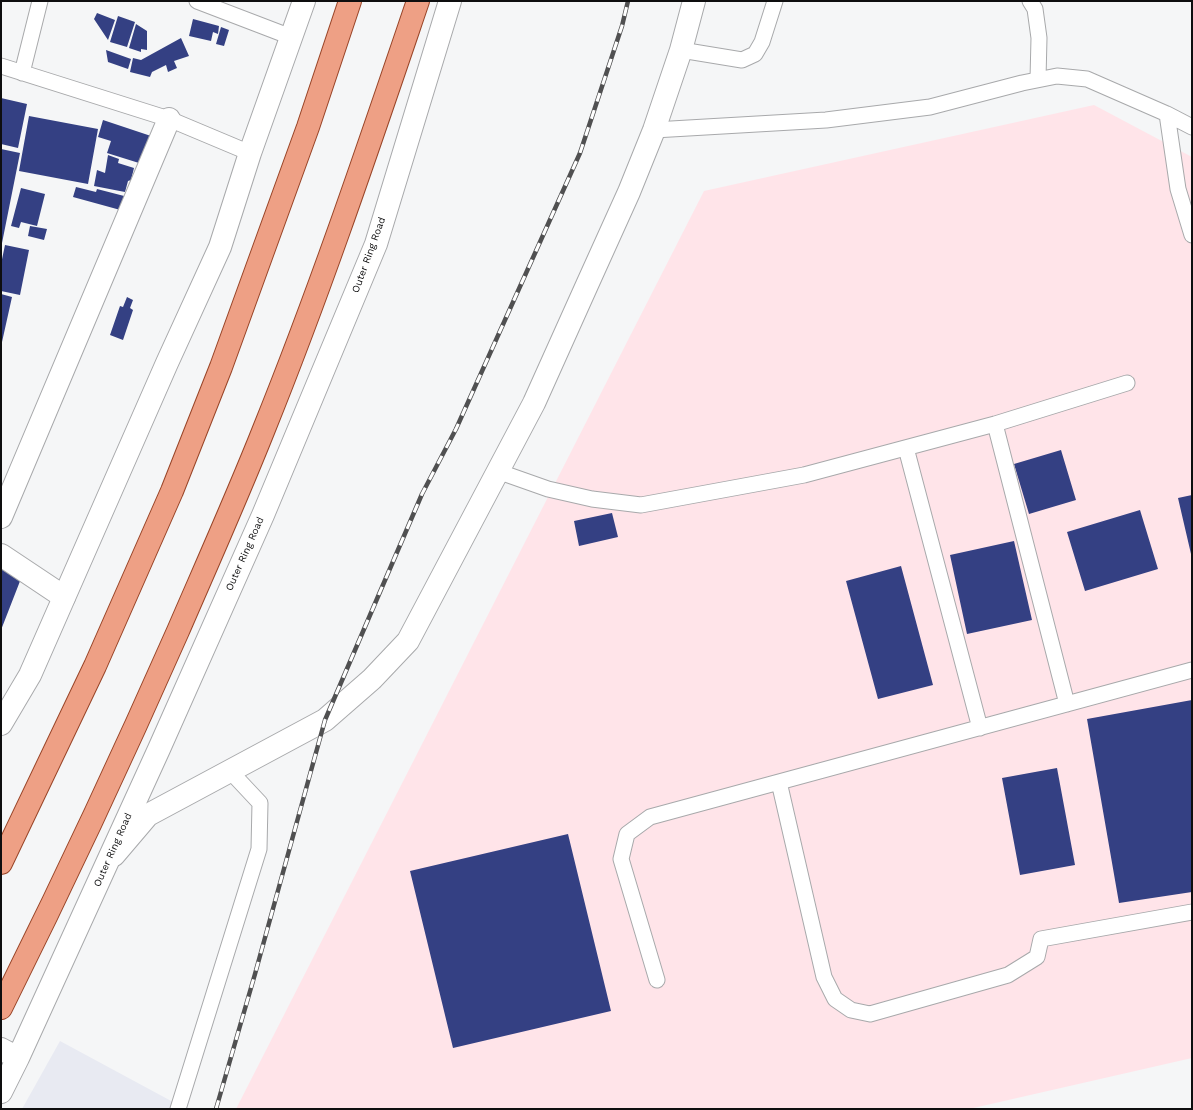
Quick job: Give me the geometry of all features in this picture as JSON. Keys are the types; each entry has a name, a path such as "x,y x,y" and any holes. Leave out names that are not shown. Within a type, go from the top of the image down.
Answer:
{"main road":[{"path":"1,724 30,674 167,363 220,247 250,153 304,1"},
{"path":"1,862 95,666 172,491 221,366 308,127 350,1"},
{"path":"1,1008 93,818 150,695 265,428 336,241 418,1"},
{"name":"Outer Ring Road","path":"1,1092 10,1053 106,864 263,515 376,244 450,1"},
{"path":"106,864 148,815 325,720 372,679 408,641 534,403 626,199 654,130 681,50 694,1"},
{"path":"1,517 169,119"},
{"path":"1,555 64,597"}],"lane":[{"path":"22,73 40,1"},
{"path":"197,1 291,37"},
{"path":"681,50 742,60 754,54 762,42 775,1"},
{"path":"1030,1 1035,10 1039,38 1038,80"},
{"path":"1,66 169,119 250,153"},
{"path":"654,130 826,120 930,107 1057,76 1087,79 1167,114 1192,128"},
{"path":"1167,114 1178,189 1192,235"},
{"path":"497,471 548,489 592,500 641,505 804,475 995,424 1127,383"},
{"path":"995,424 1067,704"},
{"path":"906,448 980,728"},
{"path":"657,980 621,859 627,834 650,817 1192,670"},
{"path":"178,1109 259,850 260,803 230,771"},
{"path":"779,782 824,977 835,999 851,1010 870,1014 1008,975 1037,957 1041,939 1192,912"}],"shaded area":[{"path":"1094,105 1192,157 1192,1058 969,1109 236,1109 704,191"},
{"path":"60,1041 186,1109 22,1109"}],"building":[{"path":"97,13 115,20 108,40 94,19"},
{"path":"118,16 135,22 127,47 110,42"},
{"path":"193,19 219,26 218,34 213,32 211,41 189,36"},
{"path":"136,24 147,31 147,50 141,49 141,52 129,48"},
{"path":"221,27 229,30 224,46 216,44"},
{"path":"181,38 189,56 174,61 177,68 168,72 166,65 152,72 150,77 130,72 133,58 141,60"},
{"path":"106,50 131,59 128,69 108,62"},
{"path":"1,98 27,104 18,148 1,144"},
{"path":"29,116 98,129 88,184 19,171"},
{"path":"103,120 154,137 139,163 107,153 111,141 98,137"},
{"path":"1,149 20,153 2,243 1,243"},
{"path":"108,155 119,159 118,163 134,168 131,180 128,181 125,192 94,186 97,170 105,173"},
{"path":"76,187 96,192 97,189 128,197 124,211 73,197"},
{"path":"21,188 45,194 37,226 21,222 19,228 11,226"},
{"path":"30,226 47,229 44,240 28,236"},
{"path":"5,245 29,250 20,295 1,291 1,264"},
{"path":"1,294 12,297 2,342 1,342"},
{"path":"127,297 133,300 130,308 133,310 123,340 110,335 120,306 123,307"},
{"path":"1061,450 1076,500 1029,514 1014,464"},
{"path":"1192,495 1192,554 1191,554 1178,498"},
{"path":"1140,510 1158,569 1085,591 1067,532"},
{"path":"612,513 618,537 579,546 574,521"},
{"path":"1014,541 1032,620 967,634 950,555"},
{"path":"901,566 933,685 878,699 846,581"},
{"path":"1,568 22,576 1,630"},
{"path":"1192,700 1192,892 1119,903 1087,719"},
{"path":"1057,768 1075,865 1020,875 1002,778"},
{"path":"568,834 611,1011 453,1048 410,871"}],"railway":[{"path":"216,1109 325,720 422,494 456,429 580,153 622,26 628,1"}]}
